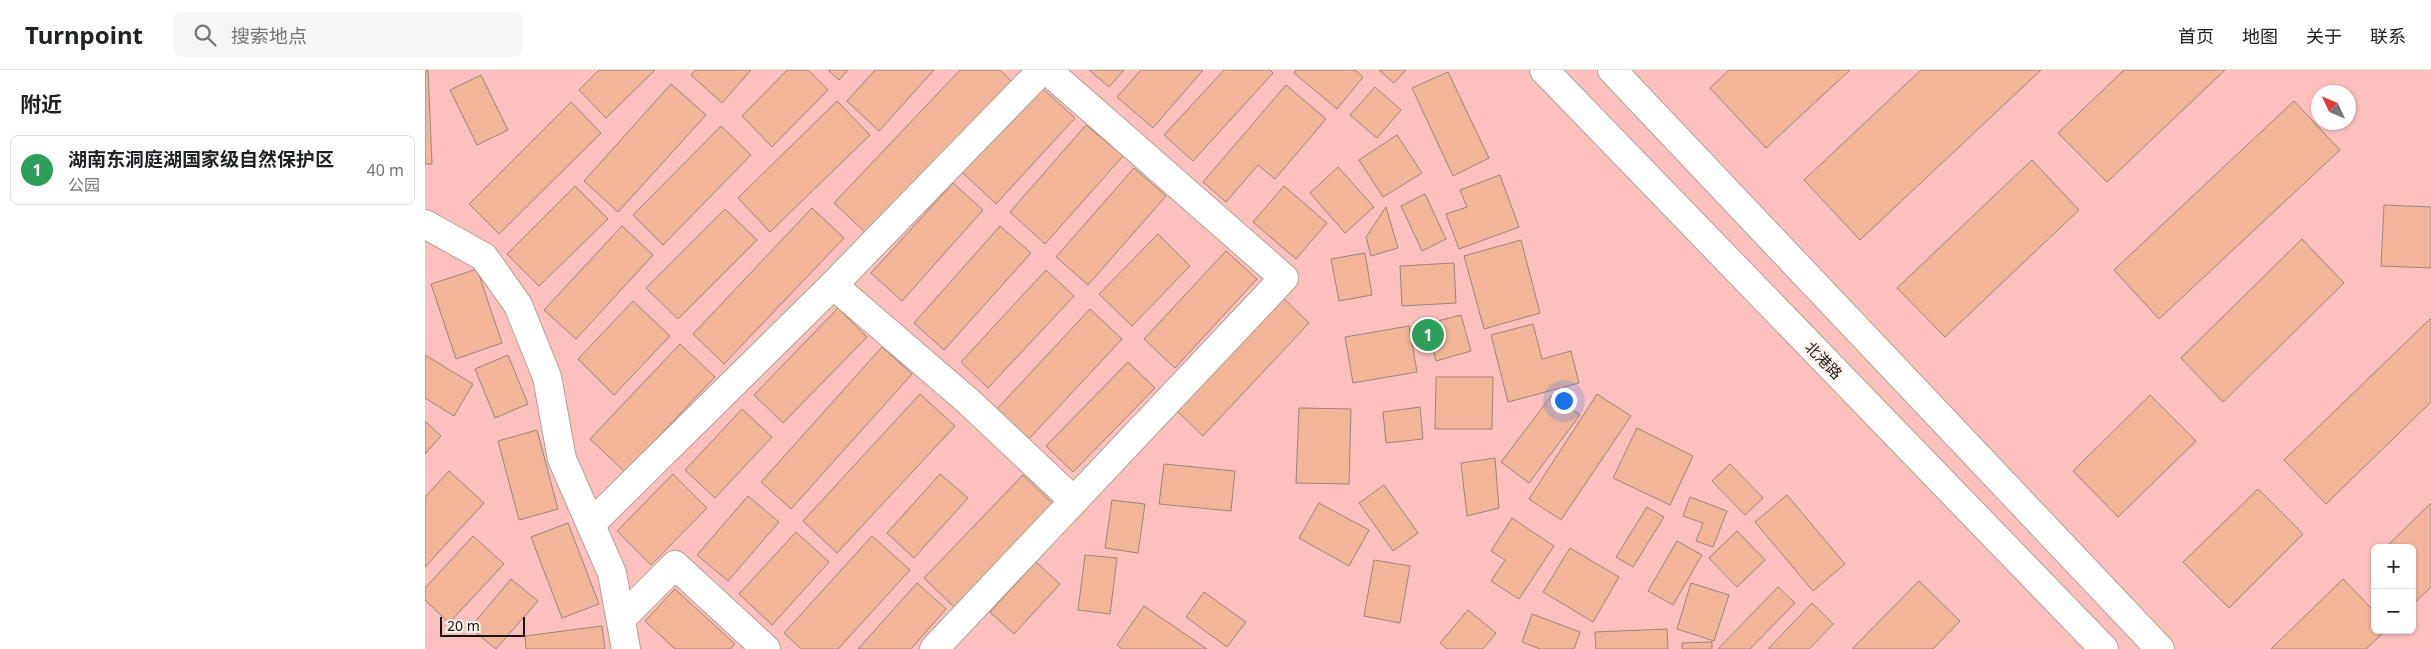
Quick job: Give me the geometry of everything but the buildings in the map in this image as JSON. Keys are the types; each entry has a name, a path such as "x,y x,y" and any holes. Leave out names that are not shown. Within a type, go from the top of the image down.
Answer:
{"street":[{"path":"591,524 833,285 1042,70"},
{"path":"934,649 1284,278 1047,70"},
{"name":"北港路","path":"1544,70 2104,649"},
{"path":"1612,70 2160,649"},
{"path":"425,224 484,258 518,305 547,377 562,459 612,573 626,649"},
{"path":"833,285 969,402 1074,500"},
{"path":"621,619 675,565 766,649"}],"shaded area":[{"path":"425,70 2431,70 2431,649 425,649"}],"place":[{"name":"湖南东洞庭湖国家级自然保护区","path":"1428,335"}]}
